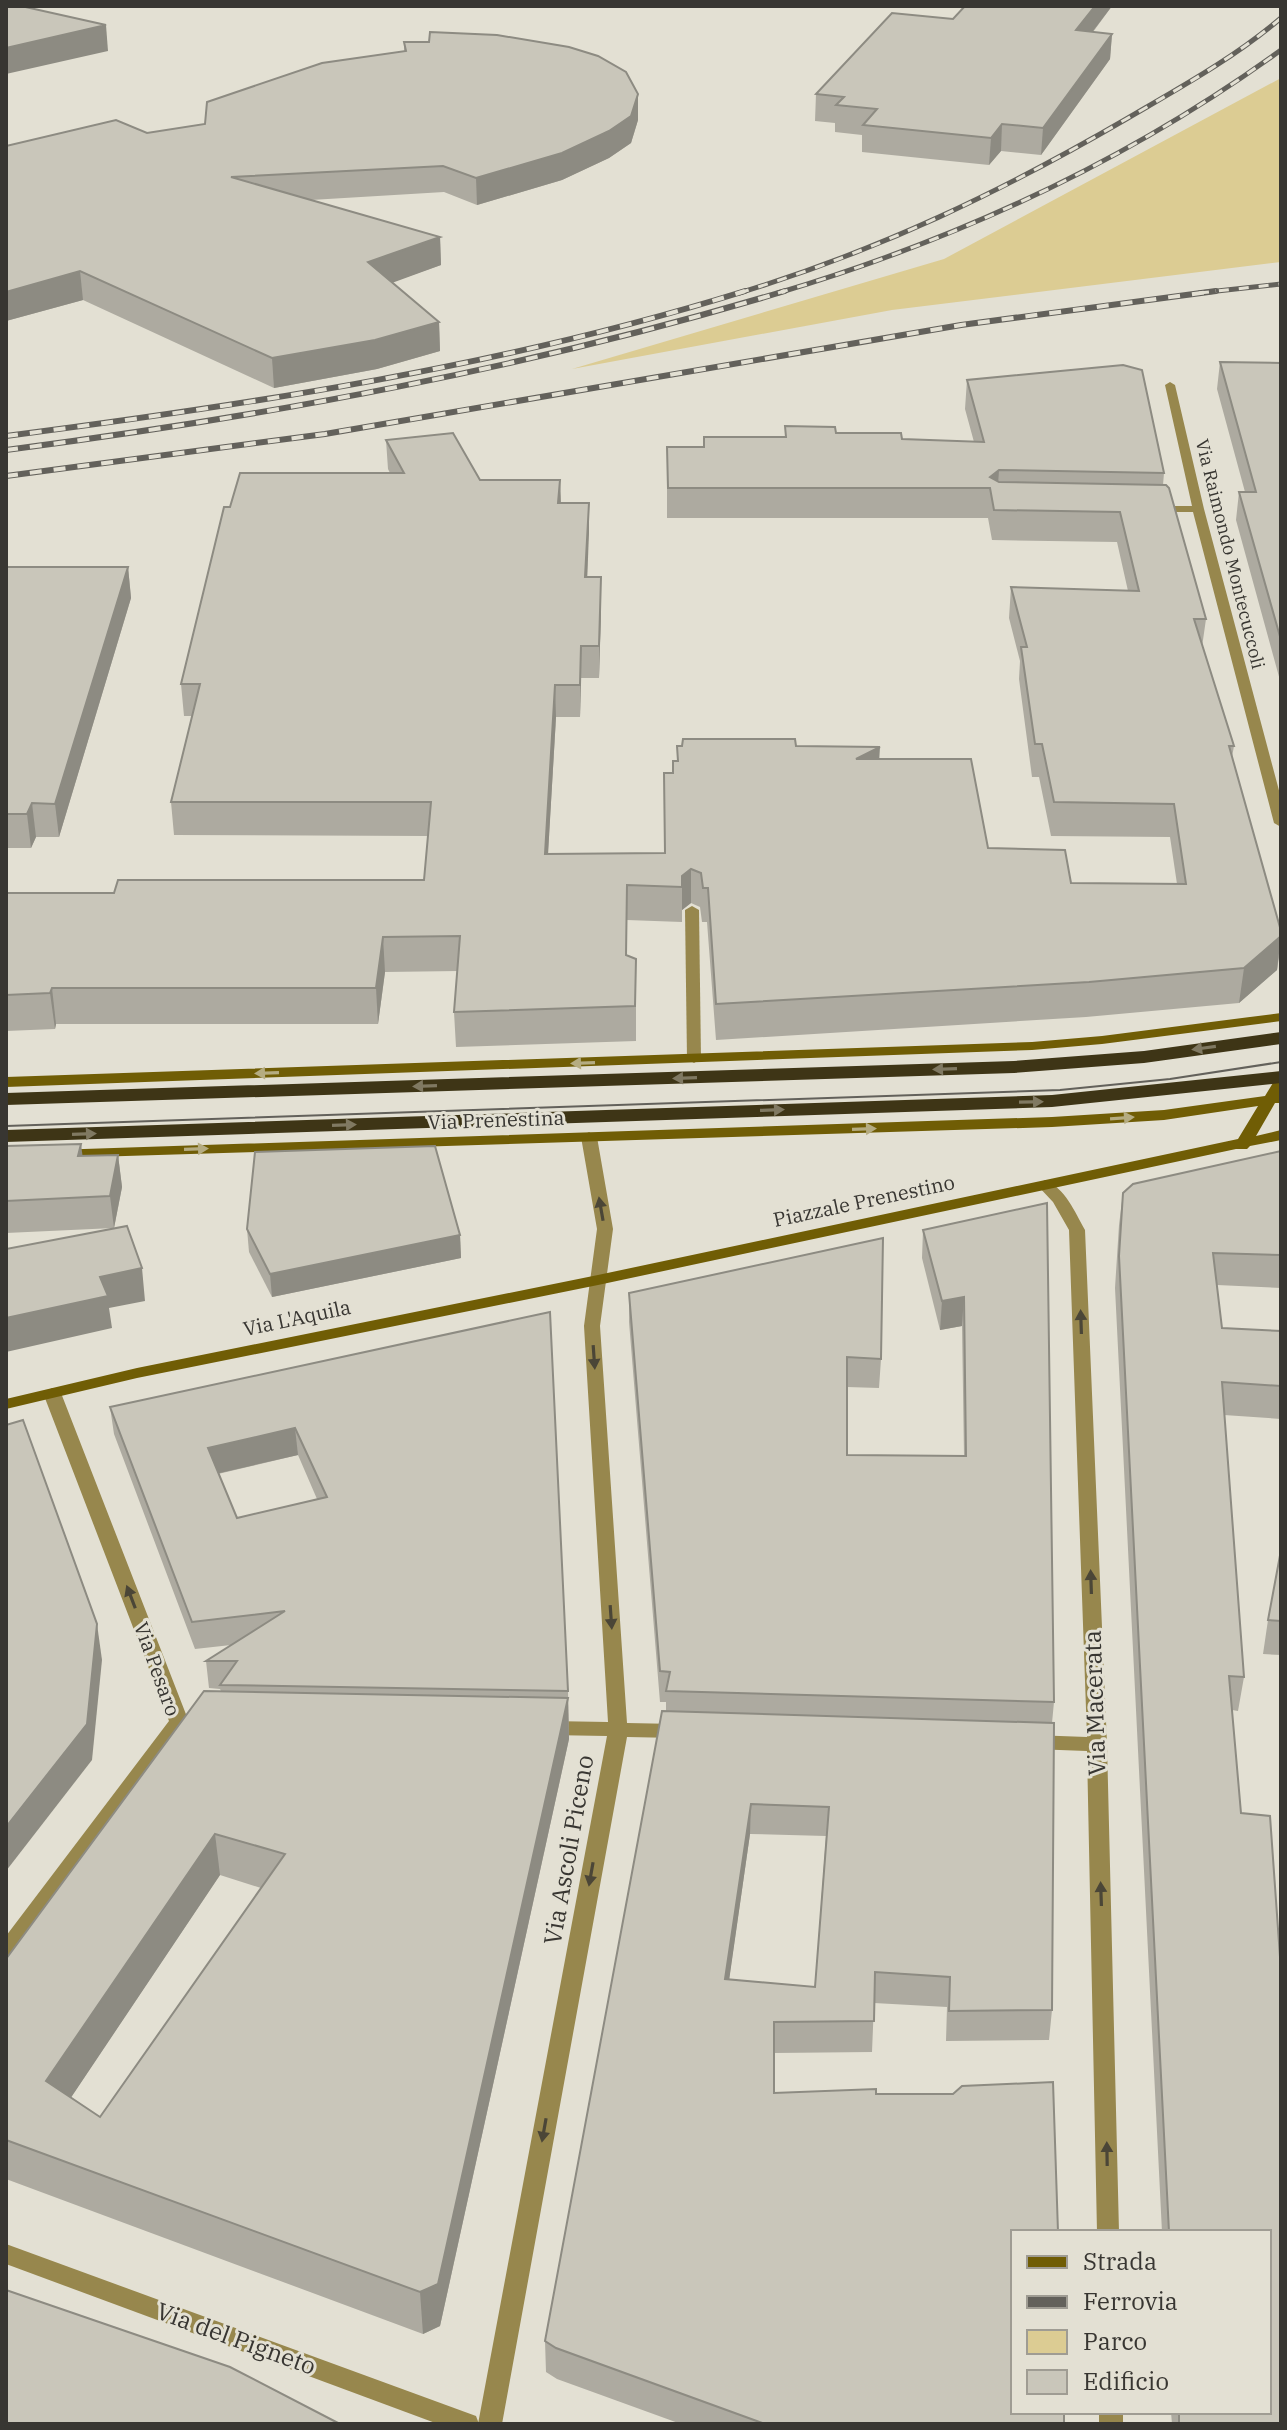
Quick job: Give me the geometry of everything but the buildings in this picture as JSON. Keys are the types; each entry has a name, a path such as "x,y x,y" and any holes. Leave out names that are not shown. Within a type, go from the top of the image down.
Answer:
{"highway":[{"path":"6,1099 1026,1066 1144,1057 1281,1038"},
{"path":"6,1136 1052,1101 1281,1079"}],"main road":[{"path":"6,1082 941,1050 1102,1040 1281,1017"},
{"path":"1242,1146 1274,1099 1281,1079"},
{"name":"Via Prenestina","path":"38,1154 988,1124 1140,1117 1274,1099"},
{"name":"Piazzale Prenestino","path":"598,1280 1242,1146 1281,1135"},
{"name":"Via L'Aquila","path":"6,1404 598,1280"}],"street":[{"name":"Via Raimondo Montecuccoli","path":"1170,385 1198,509 1281,823"},
{"path":"1144,508 1198,509"},
{"path":"692,910 694,1059"},
{"path":"589,1137 605,1229 598,1280"},
{"name":"Via Macerata","path":"1045,1185 1065,1207 1077,1230 1097,1744 1108,2230"},
{"name":"Via Ascoli Piceno","path":"490,2424 618,1730 592,1326 598,1280"},
{"name":"Via Pesaro","path":"6,1951 187,1722 52,1393"},
{"path":"524,1728 698,1732"},
{"path":"1017,1742 1097,1744"},
{"name":"Via del Pigneto","path":"6,2254 467,2424"}],"green space":[{"path":"1281,78 1281,262 892,310 572,369 944,259"}],"tram line":[{"path":"6,1126 1060,1090 1170,1079 1281,1062"}],"railway":[{"path":"739,293 841,258 986,195 1081,145 1187,83 1245,46 1281,18"},
{"path":"778,293 911,248 1040,193 1163,127 1281,50"},
{"path":"1210,292 1281,284"},
{"path":"6,436 379,380 563,341 745,291"},
{"path":"6,450 203,422 398,387 592,344 785,291"},
{"path":"1210,292 1216,291"},
{"path":"6,476 325,434 961,325 1210,292"},
{"path":"1199,293 1210,292"}]}
